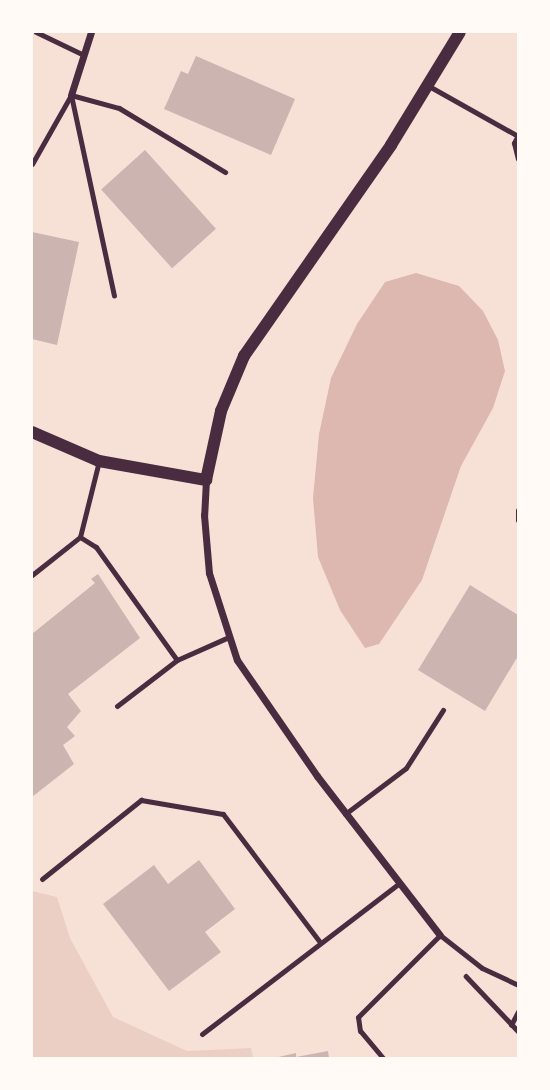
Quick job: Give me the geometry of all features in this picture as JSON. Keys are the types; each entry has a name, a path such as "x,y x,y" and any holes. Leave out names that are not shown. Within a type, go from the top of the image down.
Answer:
{"street":[{"path":"71,95 91,32"},
{"path":"440,936 259,698 229,636 209,573 204,515 206,480 221,411 244,356 460,32"},
{"path":"32,432 99,461 206,480"}],"lane":[{"path":"36,32 84,55"},
{"path":"427,85 518,135 514,143 519,159"},
{"path":"32,164 71,95"},
{"path":"71,95 120,108 225,172"},
{"path":"71,95 114,295"},
{"path":"32,575 80,537 99,461"},
{"path":"519,509 519,520"},
{"path":"80,537 96,547 177,660"},
{"path":"117,706 177,660 229,636"},
{"path":"345,814 406,768 443,710"},
{"path":"42,879 141,800 223,814 319,941"},
{"path":"202,1034 319,941 398,884"},
{"path":"383,1059 360,1031 358,1017 440,936 482,968 519,985"}],"path":[{"path":"460,966 476,991 519,1031"},
{"path":"511,1025 519,1012"}],"shaded area":[{"path":"416,273 459,286 483,311 498,340 505,371 493,408 461,466 422,580 379,644 365,648 340,610 318,557 313,498 319,434 331,378 357,324 385,282"},
{"path":"32,891 57,897 70,938 113,1017 187,1051 251,1048 253,1058 32,1058"}],"building":[{"path":"196,56 295,99 271,155 164,109 181,71 188,74"},
{"path":"145,150 216,229 172,268 101,189"},
{"path":"32,232 79,242 57,345 32,339"},
{"path":"98,574 140,638 68,694 81,711 67,727 75,736 63,745 74,764 32,797 32,634 95,583 91,579"},
{"path":"470,585 518,615 518,656 485,711 418,670"},
{"path":"199,860 235,909 205,932 221,952 169,991 103,904 154,865 168,884"},
{"path":"328,1051 329,1058 274,1058 296,1053 296,1057"}]}
